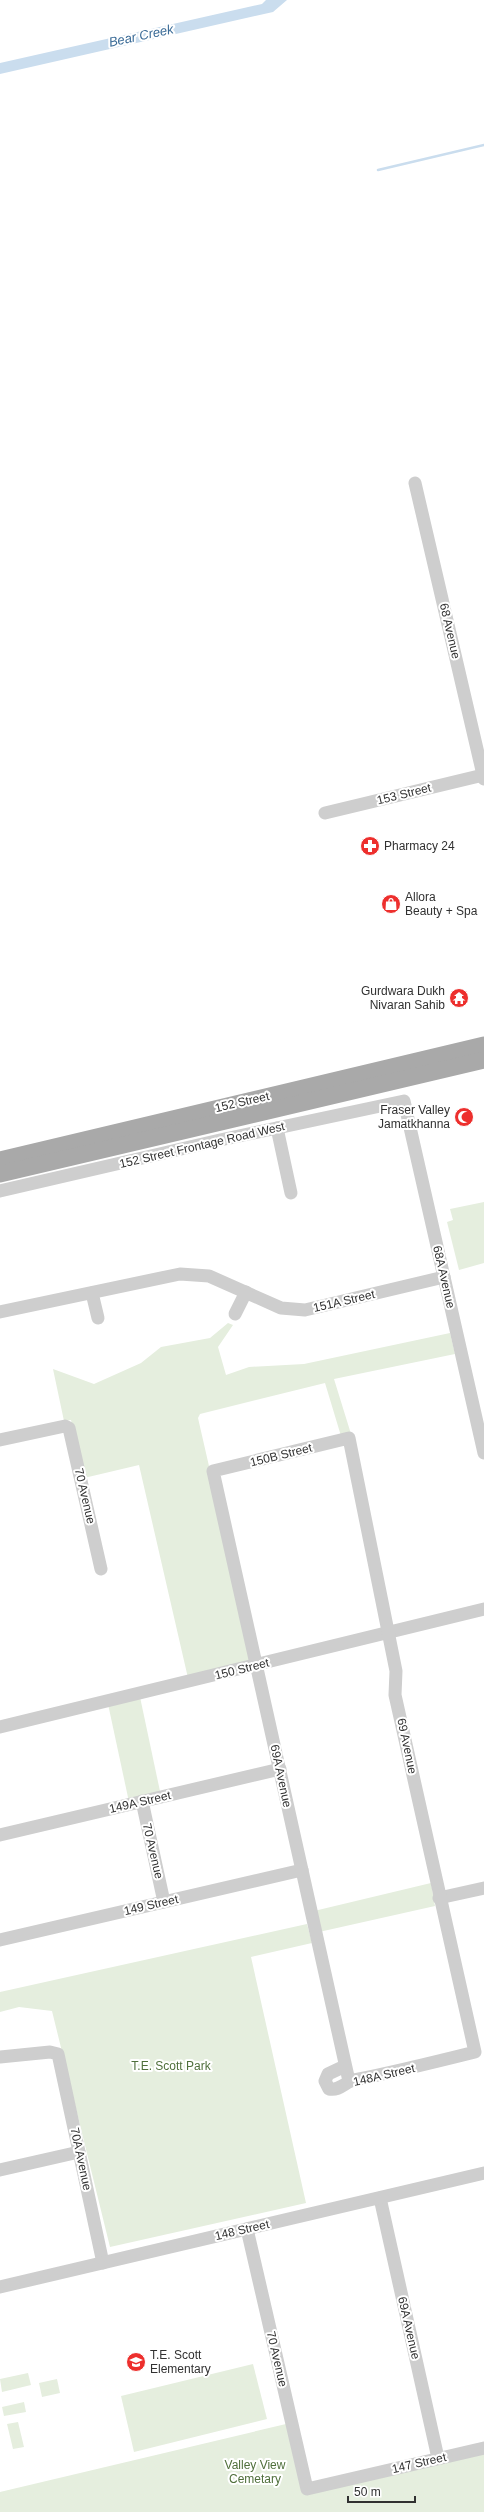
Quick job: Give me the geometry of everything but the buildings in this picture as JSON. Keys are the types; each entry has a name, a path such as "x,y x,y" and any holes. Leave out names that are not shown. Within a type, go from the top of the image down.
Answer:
{"main road":[{"name":"152 Street","path":"0,1160 484,1045"},
{"name":"152 Street","path":"0,1174 484,1060"}],"street":[{"name":"68 Avenue","path":"415,483 484,777"},
{"name":"153 Street","path":"325,813 484,777"},
{"name":"152 Street Frontage Road West","path":"0,1191 404,1100"},
{"name":"68A Avenue","path":"404,1100 484,1452"},
{"path":"277,1128 291,1193"},
{"name":"151A Street","path":"0,1312 180,1274 209,1276 281,1308 305,1310 444,1277"},
{"path":"235,1314 246,1292"},
{"path":"92,1293 98,1318"},
{"name":"70 Avenue","path":"0,1440 65,1426 69,1428 101,1569"},
{"name":"150B Street","path":"213,1471 349,1438"},
{"name":"69 Avenue","path":"349,1438 396,1671 395,1695 474,2052"},
{"name":"69A Avenue","path":"213,1471 349,2081"},
{"name":"150 Street","path":"0,1727 484,1609"},
{"name":"149A Street","path":"0,1835 280,1769"},
{"name":"70 Avenue","path":"142,1801 164,1902"},
{"name":"149 Street","path":"0,1940 302,1870"},
{"path":"439,1898 484,1888"},
{"name":"70A Avenue","path":"0,2057 50,2052 58,2054 103,2263"},
{"name":"148A Street","path":"345,2066 330,2072 325,2081 329,2089 338,2089 349,2081 413,2068 474,2052"},
{"path":"0,2170 79,2152"},
{"name":"148 Street","path":"0,2287 484,2173"},
{"name":"69A Avenue","path":"380,2198 438,2458"},
{"name":"70 Avenue","path":"247,2229 308,2489"},
{"name":"147 Street","path":"308,2489 484,2448"}],"green space":[{"path":"484,1202 484,1263 459,1270 447,1222 453,1220 450,1209"},
{"path":"228,1323 233,1325 218,1347 226,1375 249,1367 304,1364 450,1333 455,1354 334,1379 351,1434 341,1436 325,1383 200,1414 198,1418 254,1663 188,1678 139,1465 84,1478 71,1420 64,1421 53,1369 94,1384 141,1363 161,1347 210,1338"},
{"path":"140,1697 161,1796 129,1802 108,1704"},
{"path":"431,1883 435,1906 319,1932 314,1911"},
{"name":"T.E. Scott Park","path":"307,1924 312,1943 251,1957 306,2203 110,2247 52,2011 19,2007 0,2012 0,1992"},
{"path":"253,2364 267,2419 134,2452 121,2396"},
{"path":"28,2373 31,2385 2,2392 0,2379"},
{"path":"57,2379 60,2393 42,2397 39,2383"},
{"path":"24,2402 26,2412 4,2416 2,2407"},
{"path":"18,2422 24,2447 13,2449 7,2424"},
{"name":"Valley View Cemetary","path":"286,2424 304,2493 484,2452 484,2512 0,2512 0,2492"}],"water":[{"name":"Bear Creek","path":"266,0 287,0 273,12 0,74 0,63 262,4"}],"waterway":[{"path":"378,170 484,145"}],"place":[{"name":"Pharmacy 24","path":"370,846"},
{"name":"Allora Beauty + Spa","path":"391,904"},
{"name":"Gurdwara Dukh Nivaran Sahib","path":"459,998"},
{"name":"Fraser Valley Jamatkhanna","path":"464,1117"},
{"name":"T.E. Scott Elementary","path":"136,2362"}]}
